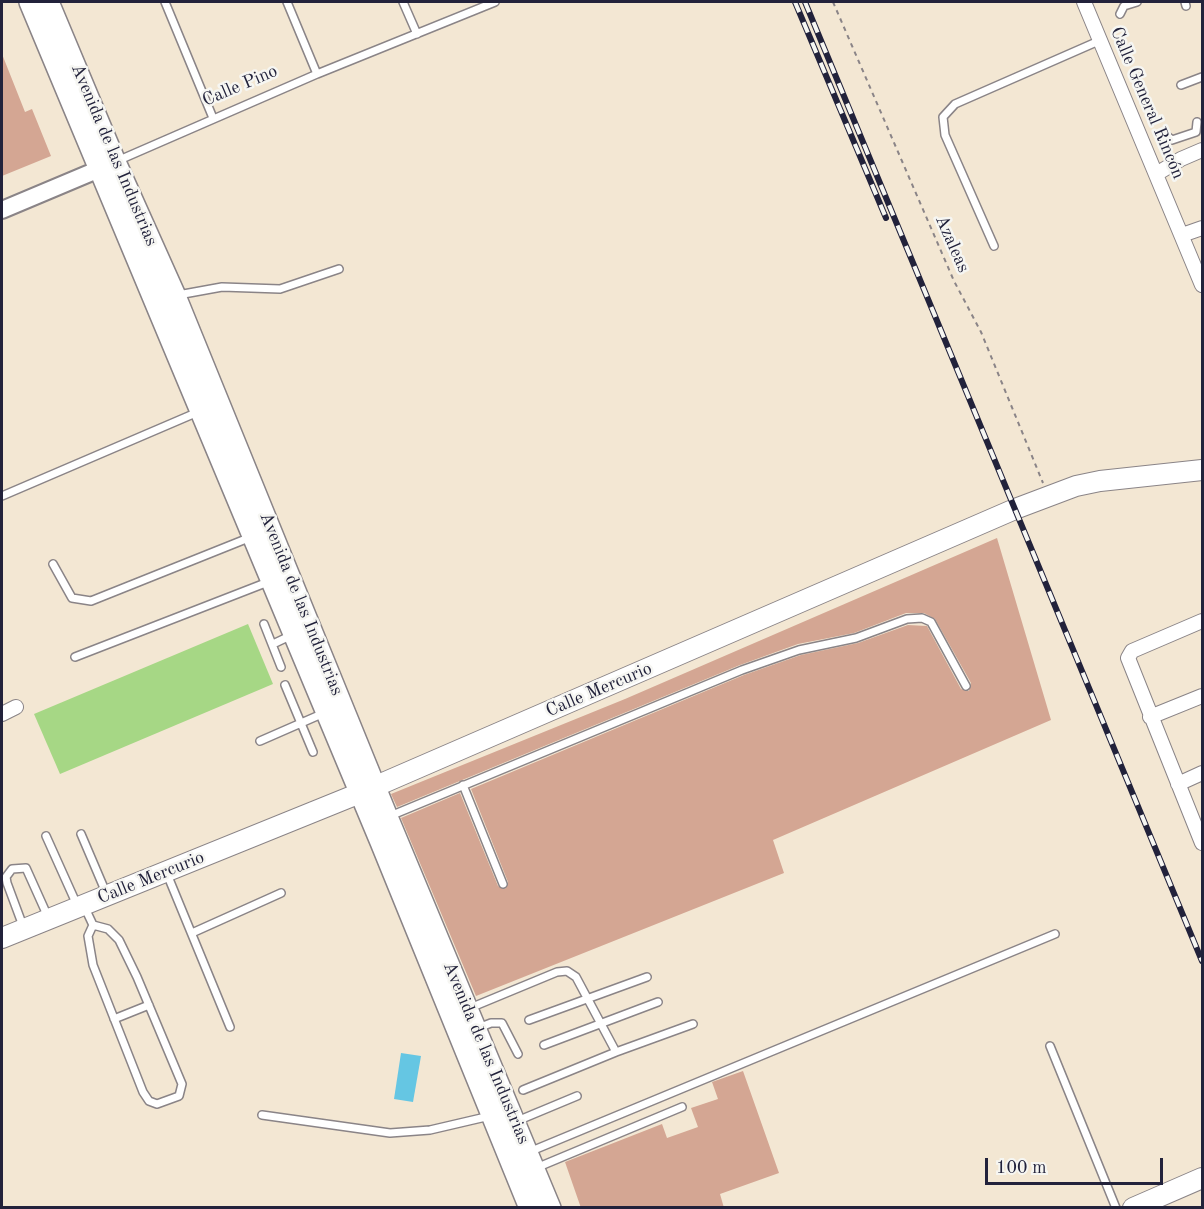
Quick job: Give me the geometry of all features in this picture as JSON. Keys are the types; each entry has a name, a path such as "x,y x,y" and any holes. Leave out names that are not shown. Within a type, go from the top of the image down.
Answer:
{"main road":[{"name":"Avenida de las Industrias","path":"30,2 108,166 166,300 368,790"},
{"name":"Avenida de las Industrias","path":"48,2 108,166"},
{"name":"Avenida de las Industrias","path":"201,386 201,411 261,532"},
{"name":"Calle Mercurio","path":"2,938 368,790 1049,496 1076,486 1100,481 1203,470"},
{"name":"Avenida de las Industrias","path":"280,577 294,633 327,712 388,832 476,1029 512,1132 530,1208"},
{"name":"Avenida de las Industrias","path":"388,832 492,1115 512,1132 530,1161 550,1208"},
{"path":"1133,1208 1203,1178"}],"street":[{"name":"Calle General Rincón","path":"1084,2 1158,173 1203,285"},
{"path":"1158,173 1181,159 1203,150"},
{"name":"Calle Pino","path":"2,210 108,166"},
{"path":"1182,235 1203,228"},
{"path":"1203,621 1137,649 1130,653 1128,658 1203,843"},
{"path":"1150,717 1203,696"},
{"path":"2,714 16,706"},
{"path":"1178,784 1203,773"}],"lane":[{"path":"165,2 213,118"},
{"path":"287,2 317,74"},
{"path":"403,2 417,34"},
{"name":"Calle Pino","path":"108,166 213,118 417,34 482,4 495,2"},
{"path":"1120,15 1124,6 1137,2"},
{"path":"994,246 945,135 943,117 955,104 1101,40"},
{"path":"1181,85 1203,77"},
{"path":"1166,135 1173,140 1196,132 1197,122"},
{"path":"166,300 222,287 280,289 339,269"},
{"path":"2,496 201,411"},
{"path":"53,564 72,598 91,601 261,532"},
{"path":"75,657 280,577"},
{"path":"388,832 463,785 750,667 799,650 856,638 907,619 922,618 933,625 966,686"},
{"path":"264,624 282,667"},
{"path":"273,644 294,633"},
{"path":"285,685 313,753"},
{"path":"260,741 327,712"},
{"path":"463,785 503,884"},
{"path":"81,834 108,896"},
{"path":"46,836 93,925"},
{"path":"24,928 7,883 6,877 12,869 26,868 49,919"},
{"path":"166,871 230,1027"},
{"path":"192,933 281,893"},
{"path":"93,925 103,926 115,934 149,1005 182,1084 179,1096 166,1102 152,1103 143,1092 89,948 88,936 93,925"},
{"path":"530,1161 1055,934"},
{"path":"467,1009 562,971 576,977 616,1052"},
{"path":"530,1020 647,977"},
{"path":"544,1045 658,1002"},
{"path":"114,1019 149,1005"},
{"path":"476,1029 491,1023 502,1023 518,1054"},
{"path":"523,1089 693,1024"},
{"path":"1050,1046 1116,1208"},
{"path":"512,1132 577,1096"},
{"path":"530,1161 682,1107"},
{"path":"262,1115 390,1133 430,1130 492,1115"}],"path":[{"name":"Azaleas","path":"833,2 954,281 981,332 1049,496"}],"green space":[{"path":"248,624 273,684 60,774 34,714"}],"water":[{"path":"401,1053 421,1056 413,1102 394,1099"}],"building":[{"path":"2,54 25,112 32,109 51,156 2,176"},
{"path":"997,538 1051,720 773,840 784,873 476,996 401,818 460,793 498,886 505,889 508,882 471,789 744,675 801,655 858,643 908,625 927,626 961,689 969,691 971,683 935,619 924,613 906,613 854,633 798,644 740,665 397,807 391,794 625,699"},
{"path":"743,1071 779,1173 720,1194 724,1208 581,1208 565,1162 662,1124 667,1138 698,1127 691,1108 718,1099 712,1082"}],"railway":[{"path":"795,2 886,218"},
{"path":"805,2 1202,961"}]}
